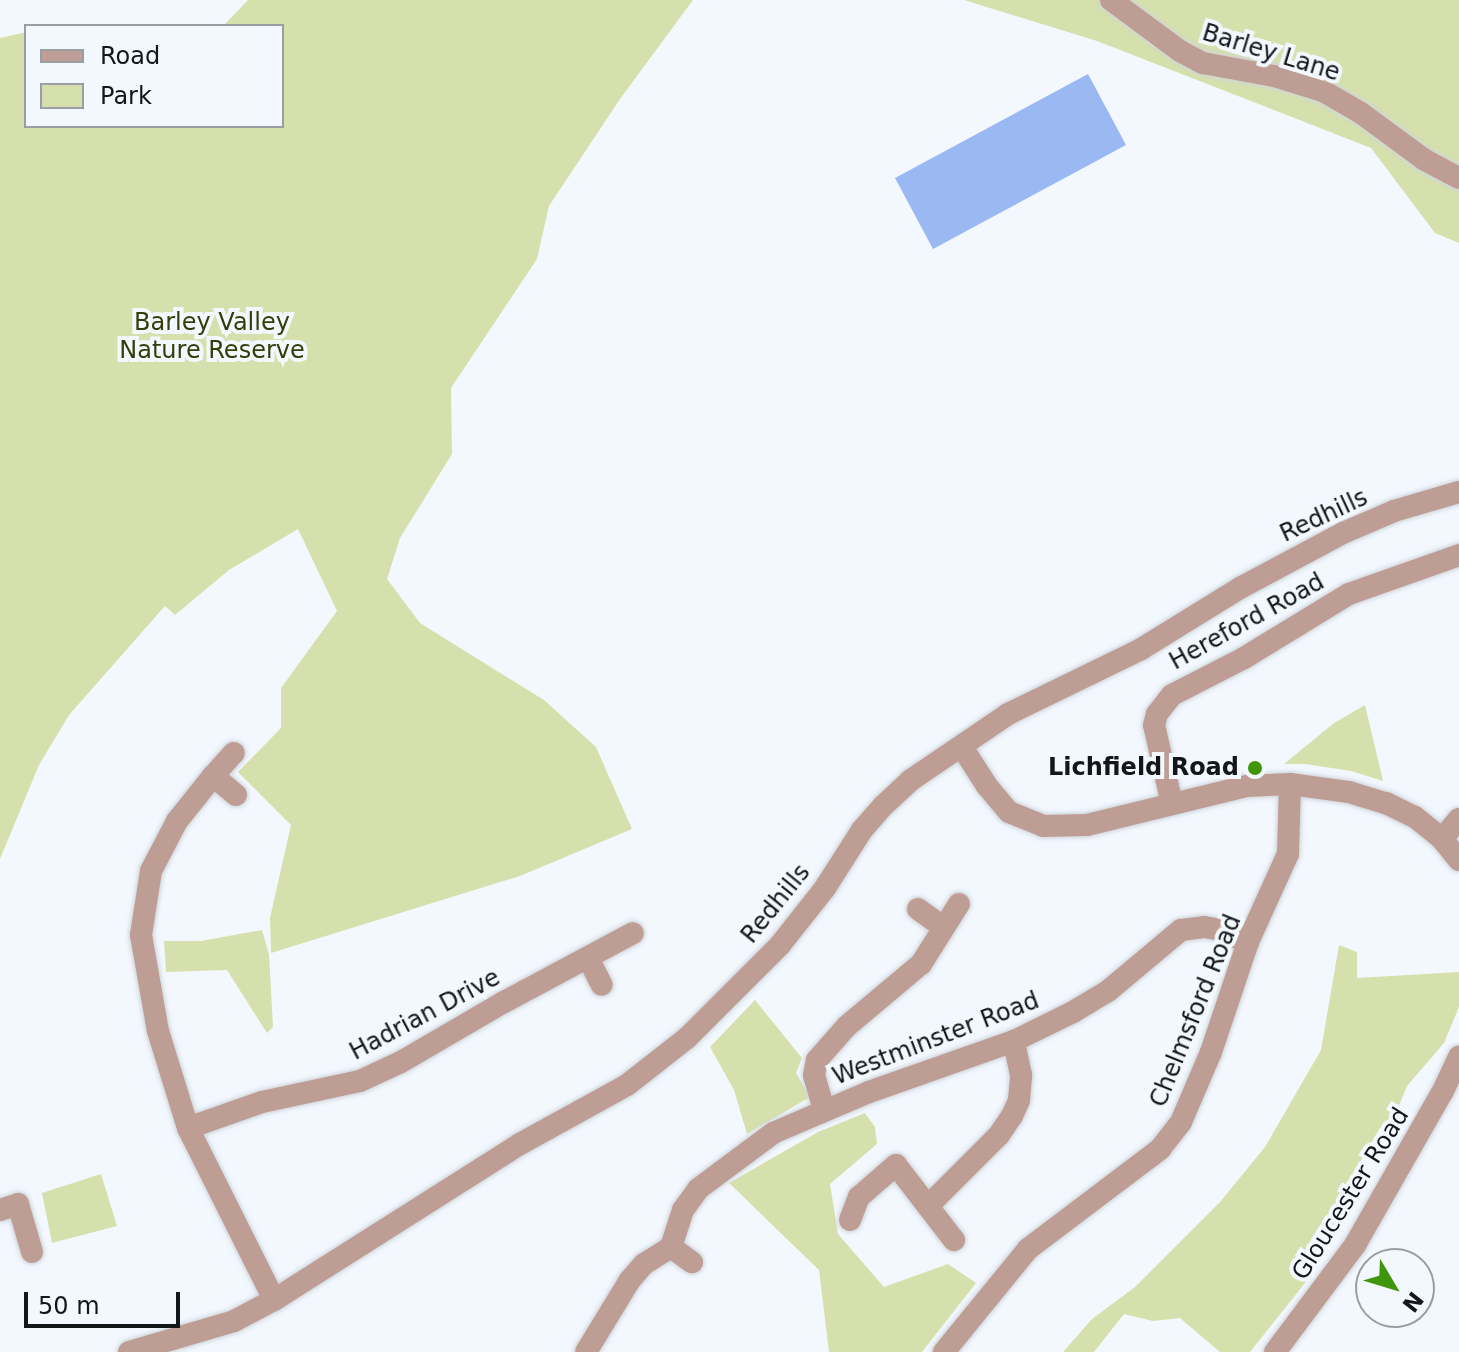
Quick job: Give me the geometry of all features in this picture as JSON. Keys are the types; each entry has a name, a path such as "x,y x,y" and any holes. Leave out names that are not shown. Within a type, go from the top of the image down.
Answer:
{"street":[{"name":"Barley Lane","path":"1111,0 1193,58 1225,68 1274,76 1323,91 1344,102 1425,160 1459,178"},
{"name":"Redhills","path":"129,1352 234,1321 274,1300 520,1144 627,1085 661,1060 780,945 825,888 862,830 883,806 911,780 1008,714 1141,649 1291,560 1394,511 1459,492"},
{"name":"Hereford Road","path":"1172,804 1154,725 1157,714 1172,695 1244,658 1349,594 1459,555"},
{"path":"962,747 1009,812 1043,826 1087,825 1247,786 1290,784 1349,792 1386,803 1415,817 1442,839 1459,860"},
{"path":"234,753 213,776 162,846 151,871 141,935 153,1012 188,1128 274,1300"},
{"path":"213,776 236,795"},
{"name":"Chelmsford Road","path":"944,1352 1028,1249 1160,1149 1181,1122 1211,1052 1248,942 1288,854 1290,784"},
{"path":"1442,839 1459,819"},
{"path":"824,1110 814,1075 817,1060 847,1026 921,964 959,904"},
{"path":"918,909 943,927"},
{"name":"Westminster Road","path":"671,1247 683,1210 715,1173 773,1133 824,1110 1014,1041 1108,991 1181,930 1194,927 1217,929 1248,942"},
{"name":"Hadrian Drive","path":"188,1128 262,1102 360,1081 633,933"},
{"path":"588,958 602,985"},
{"path":"928,1206 999,1135 1012,1116 1019,1100 1021,1075 1014,1041"},
{"name":"Gloucester Road","path":"1275,1352 1355,1245 1443,1091 1459,1056"},
{"path":"850,1220 859,1197 896,1165 954,1240"},
{"path":"0,1210 18,1204 32,1252"},
{"path":"586,1352 630,1280 644,1264 671,1247 692,1262"}],"green space":[{"name":"Barley Valley Nature Reserve","path":"248,0 693,0 620,99 549,206 537,259 451,388 452,454 400,538 387,579 420,623 544,700 596,747 632,829 520,876 271,953 270,918 291,825 238,772 281,728 281,688 337,611 298,529 229,570 175,615 165,606 69,715 39,765 0,859 0,38 24,32 24,128 284,128 284,24 225,24"},
{"path":"964,0 1459,0 1459,243 1435,233 1371,148 1097,41"},
{"path":"1365,705 1383,781 1351,771 1284,764 1334,723"},
{"path":"262,930 269,954 273,1027 267,1033 227,970 166,972 164,941 201,941"},
{"path":"1339,945 1357,952 1357,978 1459,972 1459,1007 1444,1043 1407,1086 1394,1118 1380,1128 1355,1171 1345,1222 1309,1278 1250,1352 1220,1352 1180,1318 1153,1321 1124,1314 1094,1352 1063,1352 1092,1319 1135,1287 1220,1202 1265,1147 1321,1050"},
{"path":"755,1000 802,1058 796,1073 810,1097 747,1134 734,1090 710,1047"},
{"path":"865,1113 875,1127 877,1144 830,1184 838,1234 884,1287 948,1264 976,1283 922,1352 829,1352 819,1270 729,1183 818,1132"},
{"path":"101,1174 117,1226 52,1243 42,1193"}],"water":[{"path":"1088,74 1126,145 933,249 895,178"}],"place":[{"name":"Lichfield Road","path":"1255,768"}]}
